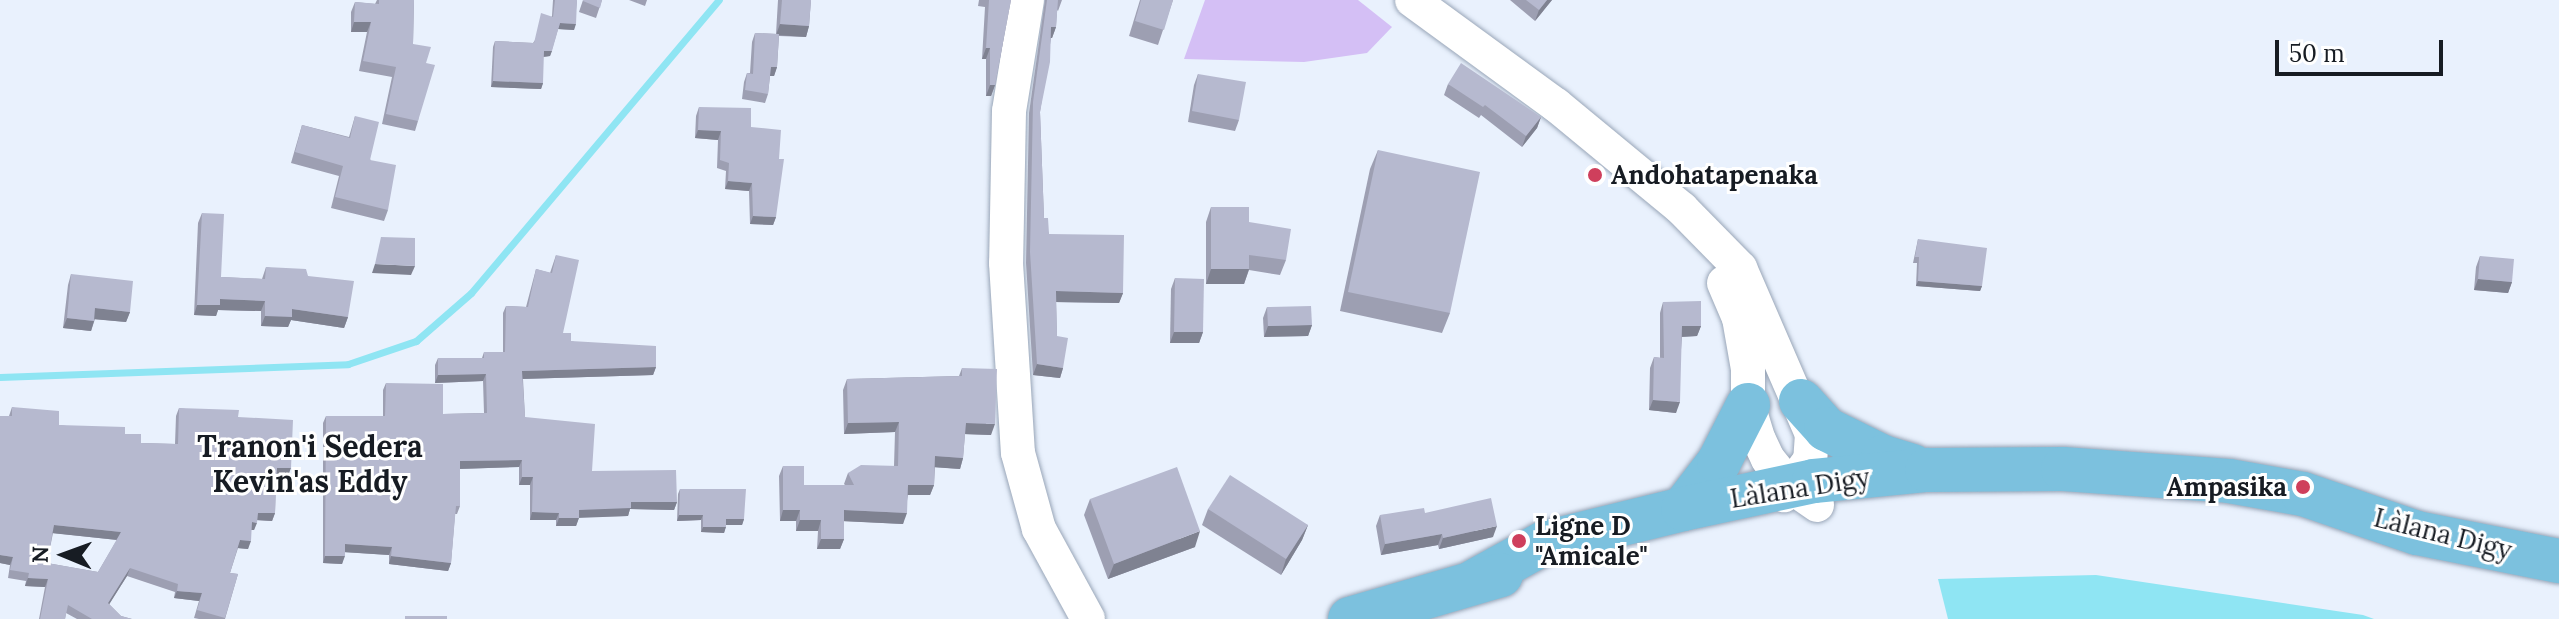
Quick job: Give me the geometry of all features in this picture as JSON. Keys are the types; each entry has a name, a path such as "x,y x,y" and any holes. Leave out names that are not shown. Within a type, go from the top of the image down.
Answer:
{"main road":[{"path":"1801,401 1826,429 1850,442 1927,470"},
{"path":"1683,509 1719,462 1748,405"},
{"name":"Làlana Digy","path":"1350,619 1475,581 1927,470 2063,469 2229,481 2303,494 2417,533 2559,561"},
{"name":"Làlana Digy","path":"1475,581 1544,543 1683,509 2067,486 2139,474"}],"street":[{"path":"1027,0 1009,111 1006,263 1018,453 1039,529 1088,619"},
{"path":"1412,0 1556,105 1682,209 1740,268 1801,401 1812,434 1810,460 1793,501"},
{"path":"1714,244 1722,280 1739,318 1748,369 1748,405 1768,459 1793,501"}],"shaded area":[{"path":"1205,0 1358,0 1392,27 1367,53 1304,62 1184,59"}],"water":[{"path":"2096,575 2374,619 1948,619 1938,579"}],"building":[{"path":"379,0 414,0 413,44 431,47 426,63 435,65 418,121 386,114 396,67 363,61 371,22 354,22 355,2 379,4"},
{"path":"555,0 577,0 576,24 560,23 552,51 544,51 543,83 493,81 495,41 534,43 541,13 553,17"},
{"path":"583,0 602,0 600,8"},
{"path":"782,0 811,0 809,26 780,24"},
{"path":"989,0 1011,0 995,85 990,85 990,48 986,48"},
{"path":"1047,0 1058,0 1056,27 1051,27 1050,62 1040,112 1044,218 1048,218 1049,234 1124,235 1123,293 1056,291 1057,336 1068,338 1063,368 1037,364 1030,252 1033,102"},
{"path":"1141,0 1173,0 1164,30 1135,21"},
{"path":"1526,0 1547,0 1539,10"},
{"path":"755,33 779,34 777,67 771,67 768,94 745,90 747,73 753,74"},
{"path":"1461,63 1541,117 1526,136 1485,105 1483,107 1448,84"},
{"path":"1198,74 1246,82 1239,120 1192,111"},
{"path":"699,107 751,108 751,127 781,130 779,159 784,159 776,217 753,216 752,183 728,181 729,163 720,160 721,131 698,130"},
{"path":"355,116 379,122 370,160 396,165 388,210 335,197 343,166 295,152 302,125 350,138"},
{"path":"1378,150 1480,172 1450,313 1348,292"},
{"path":"1211,207 1249,207 1249,222 1291,229 1286,260 1249,255 1249,269 1211,269"},
{"path":"202,213 224,214 221,277 265,279 266,267 306,269 308,276 354,281 348,317 292,309 292,317 265,316 265,301 220,299 220,305 197,305"},
{"path":"381,237 415,238 415,266 375,264"},
{"path":"1918,239 1987,248 1982,286 1918,281 1919,257 1915,257"},
{"path":"556,255 579,260 563,333 571,333 571,341 656,346 656,367 522,371 525,417 595,424 592,471 676,470 677,502 631,502 631,508 579,510 579,518 559,518 559,513 532,512 533,477 522,477 522,460 460,461 460,506 456,506 451,563 391,556 392,547 345,544 345,556 325,556 326,416 385,416 386,383 443,384 443,414 487,413 486,374 438,375 438,358 484,358 484,352 505,352 506,306 528,307 536,269 552,273"},
{"path":"2480,256 2514,259 2512,282 2478,279"},
{"path":"71,274 133,281 130,312 95,308 94,321 67,318"},
{"path":"1175,278 1204,279 1203,332 1174,332"},
{"path":"1701,301 1701,326 1682,326 1680,402 1653,400 1654,357 1664,358 1663,302"},
{"path":"1311,306 1312,325 1268,326 1267,307"},
{"path":"962,368 997,369 995,424 966,423 963,458 935,456 934,485 908,485 907,513 844,510 844,539 821,539 821,520 800,520 800,510 783,510 783,466 804,466 804,485 854,485 848,473 861,465 898,466 899,422 848,423 847,379 962,376"},
{"path":"12,407 59,411 59,425 125,427 125,434 141,434 141,443 178,444 179,408 239,410 238,417 293,420 291,468 277,468 275,513 258,513 257,523 252,522 251,541 240,540 230,573 238,574 225,618 197,610 202,593 177,591 178,584 130,568 108,603 121,616 132,619 92,619 68,605 65,619 40,619 48,579 28,578 29,573 10,570 13,557 0,555 0,416 12,416","holes":["54,525 121,532 98,572 47,563"]},
{"path":"1177,467 1200,531 1114,564 1090,499"},
{"path":"1230,475 1308,525 1286,559 1208,509"},
{"path":"680,489 746,489 744,519 726,519 726,527 703,527 703,515 679,515"},
{"path":"1491,498 1497,526 1443,538 1442,534 1385,544 1380,515 1424,508 1425,513"},
{"path":"405,616 447,616 447,619 405,619"}],"waterway":[{"path":"0,377 348,364 416,341 471,293 719,0"}],"place":[{"name":"Andohatapenaka","path":"1595,175"},
{"name":"Ampasika","path":"2303,487"},
{"name":"Ligne D \"Amicale\"","path":"1519,541"}],"district":[{"name":"Tranon'i Sedera Kevin'as Eddy","path":"310,463"}]}
